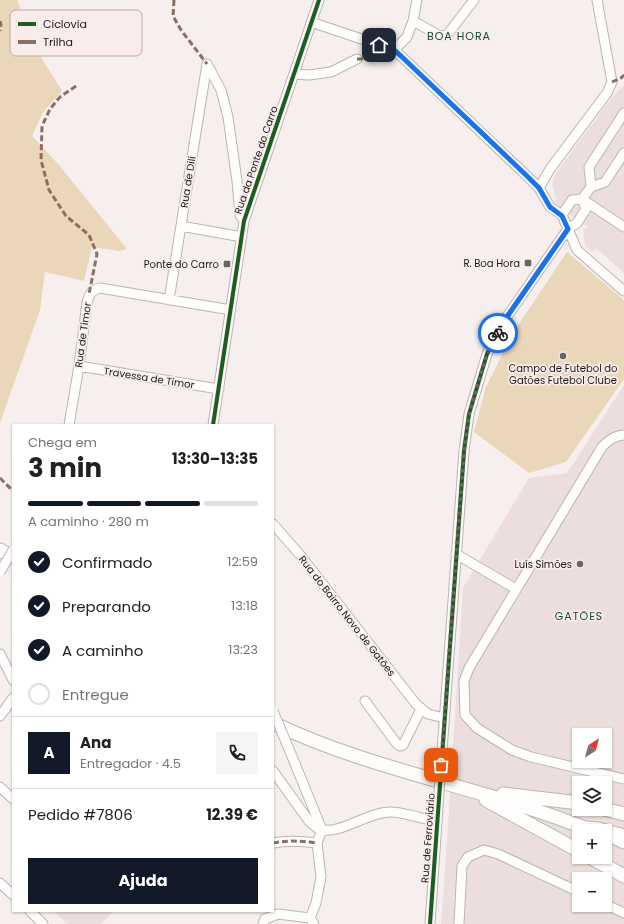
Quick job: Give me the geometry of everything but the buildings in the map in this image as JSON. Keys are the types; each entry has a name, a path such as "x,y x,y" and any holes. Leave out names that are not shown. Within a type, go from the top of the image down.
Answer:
{"highway":[{"path":"0,550 12,556"},
{"path":"274,723 313,741 346,753 553,815 576,824"},
{"path":"471,790 572,802"},
{"path":"471,790 492,804 572,847"},
{"path":"612,811 624,814"},
{"path":"612,836 624,842"},
{"path":"612,839 624,845"},
{"path":"603,864 624,876"}],"street":[{"name":"Rua da Ponte do Carro","path":"213,424 244,221 319,0"},
{"path":"394,50 407,37 413,21 416,0"},
{"path":"413,21 440,36 447,35 474,0"},
{"path":"539,188 550,169 607,93 612,82 597,0"},
{"path":"311,22 394,50 539,188 550,207 562,216 577,250 624,291"},
{"path":"294,74 309,75 331,72 357,59"},
{"name":"Rua de Dili","path":"169,300 207,64 221,90 228,117 240,215 244,221"},
{"path":"591,186 589,168 624,113"},
{"path":"582,199 591,186 605,182 624,153"},
{"path":"562,216 572,200 582,199 624,227"},
{"name":"Rua de Ferroviário","path":"430,924 456,554 464,451 469,414 487,354 504,321 568,229 577,223 586,209 582,199"},
{"path":"181,226 242,237"},
{"name":"Rua de Timor","path":"69,424 79,366 87,303 89,294 95,289 100,288 230,310"},
{"name":"Travessa de Timor","path":"79,366 219,389"},
{"path":"624,434 616,436 602,447 469,668 464,681 465,715 477,728 512,750 531,757 624,779"},
{"name":"Rua do Bairro Novo de Gatões","path":"274,525 301,556 411,698 428,714 444,718"},
{"path":"0,572 12,552"},
{"path":"456,554 516,589"},
{"path":"0,654 12,678"},
{"path":"0,716 12,699"},
{"path":"365,701 400,746 403,745 421,709"},
{"path":"263,918 278,914 312,921 321,877 318,843 322,830 274,713"},
{"path":"274,771 309,821 315,827 322,830 334,830 377,814 392,812 437,822"},
{"path":"0,787 12,798"},
{"path":"612,831 624,834"},
{"path":"274,843 299,841 318,843"},
{"path":"459,924 462,866 468,857 484,850 498,854 572,889"},
{"path":"0,883 12,894"},
{"path":"612,907 624,913"},
{"path":"31,912 43,924"}],"shaded area":[{"path":"0,0 17,0 21,10 10,10 10,56 40,56 62,91 43,112 32,136 59,165 127,249 120,251 92,247 84,281 45,272 40,310 0,423"},
{"path":"624,85 624,273 597,249 592,252 585,246 583,229 588,227 553,204 556,199 552,184 556,173 612,97"},
{"name":"Campo de Futebol do Gatões Futebol Clube","path":"567,252 624,300 624,379 566,462 529,473 474,432 486,387 513,333"},
{"path":"624,385 624,924 441,924 463,588 529,478 567,473"},
{"path":"54,912 113,912 101,924 67,924"}],"marked path":[{"path":"174,0 173,16 181,30 207,64"},
{"path":"0,21 0,31"},
{"path":"357,59 375,55 379,45"},
{"path":"612,82 624,75"},
{"path":"76,86 60,97 50,109 42,126 41,160 49,190 66,216 89,235 97,254 89,294"},
{"path":"0,478 12,490"},
{"path":"274,843 295,841 317,843"}],"cycle path":[{"path":"213,424 244,221 319,0"},
{"path":"430,924 464,451 469,414 487,354 504,321 568,229"}],"way so far":[{"path":"441,765 464,451 469,414 487,354 498,333"}],"place":[{"name":"R. Boa Hora","path":"528,263"},
{"name":"Ponte do Carro","path":"227,264"},
{"name":"Campo de Futebol do Gatões Futebol Clube","path":"563,356"},
{"name":"Luís Simões","path":"580,564"}],"district":[{"name":"BOA HORA","path":"459,36"},
{"name":"GATÕES","path":"579,616"}],"route":[{"path":"379,45 394,50 401,56 527,176 539,188 550,207 562,216 568,229 504,321 498,333"}]}
